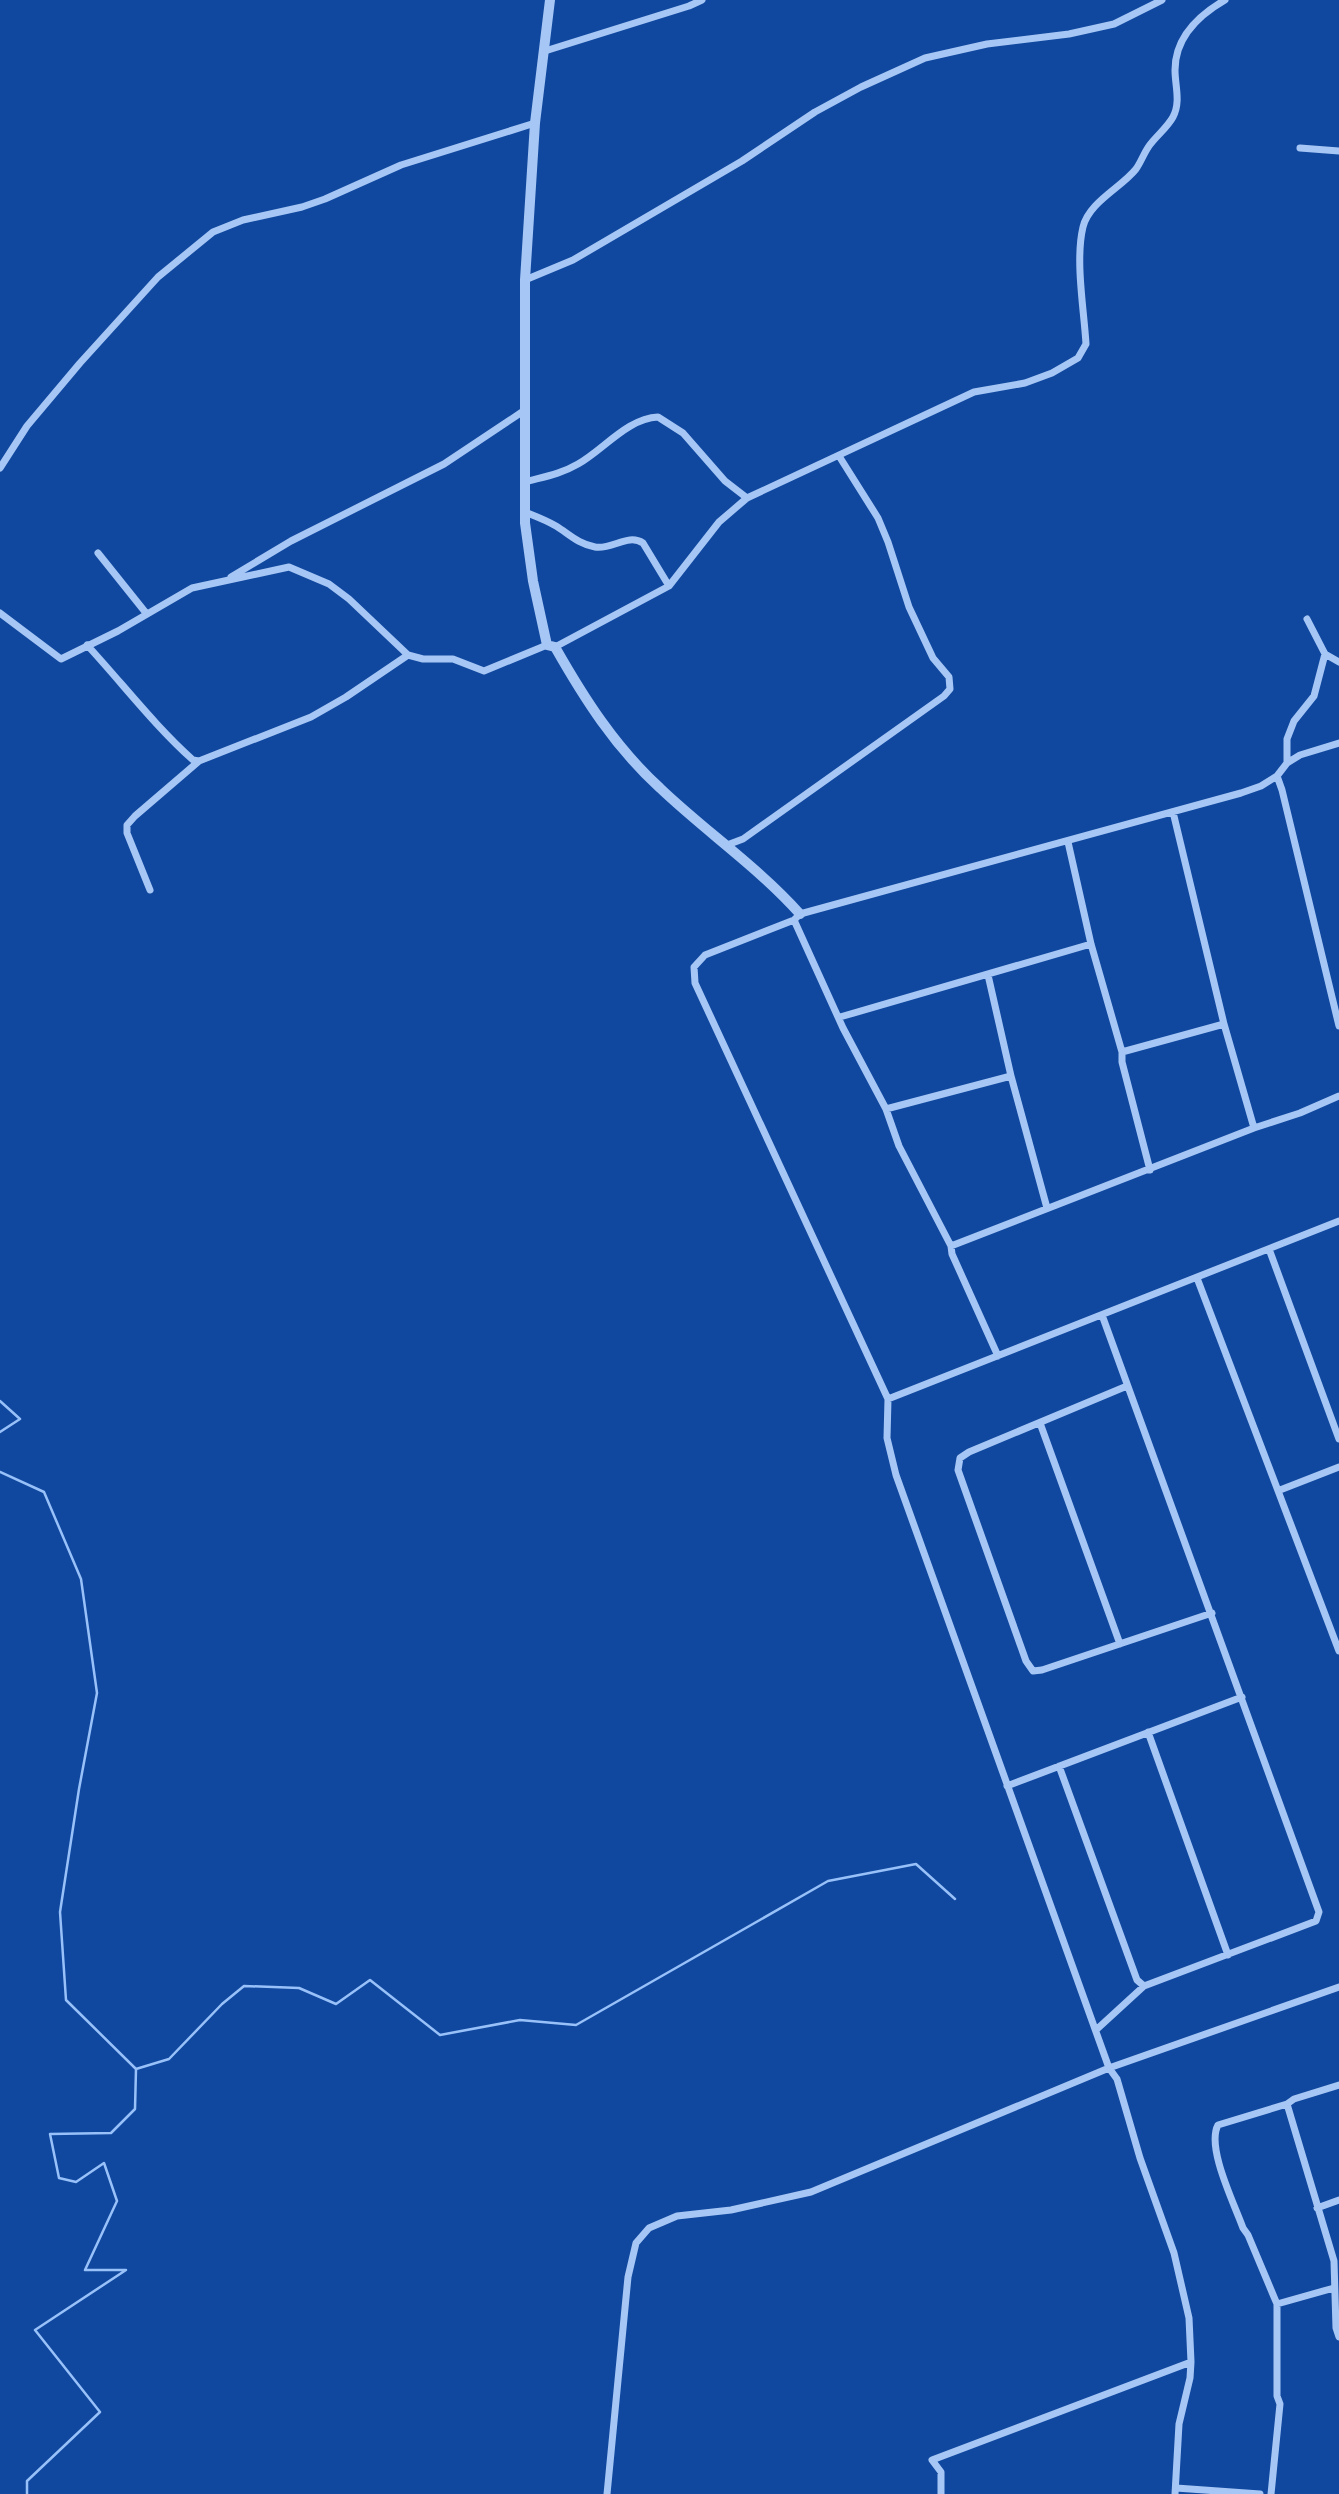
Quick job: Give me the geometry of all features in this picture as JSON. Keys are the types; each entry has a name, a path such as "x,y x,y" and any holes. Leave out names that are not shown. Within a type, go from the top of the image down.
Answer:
{"street":[{"path":"550,0 535,123 525,280 525,512 533,581 551,646 593,713 624,751 659,788 727,845 797,917 840,1017 886,1110 899,1146 951,1246 952,1254 998,1356"},
{"path":"545,51 702,0"},
{"path":"525,280 573,260 742,161 815,112 861,87 925,58 987,44 1069,34 1114,24 1162,0"},
{"path":"0,613 61,659 118,631 192,588 289,566 329,584 408,654 423,659 453,659 485,671 551,646 668,586 719,522 747,498 974,392 1025,383 1052,373 1078,358 1086,344 1080,248 1083,224 1104,196 1135,170 1147,148 1173,117 1178,95 1175,69 1178,48 1192,25 1208,10 1225,0"},
{"path":"0,468 27,426 80,363 158,277 213,232 243,220 302,207 401,164 535,123"},
{"path":"1300,148 1339,150"},
{"path":"224,581 291,541 444,464 525,410"},
{"path":"525,482 564,471 594,454 637,422 658,417 683,433 725,481 747,498"},
{"path":"727,845 743,839 818,787 950,689 949,677 933,658 909,607 881,524 839,456"},
{"path":"525,512 554,524 576,541 593,547 607,548 627,540 643,542 668,586"},
{"path":"98,553 146,613"},
{"path":"1307,619 1325,654 1339,662"},
{"path":"87,645 153,721 190,757 200,761"},
{"path":"150,890 127,833 127,825 135,816 200,761 311,717 346,697 408,654"},
{"path":"1287,762 1287,739 1294,721 1314,696 1325,654"},
{"path":"1260,2494 1176,2491 1179,2424 1191,2362 1189,2318 1174,2253 1140,2158 1117,2079 1109,2068 896,1475 887,1438 888,1399 695,983 694,967 705,955 797,917 1251,789 1277,776 1287,762 1300,755 1339,743"},
{"path":"1277,776 1339,1026"},
{"path":"1172,812 1224,1024 1254,1128"},
{"path":"1068,842 1091,944 1122,1052 1122,1062 1150,1170"},
{"path":"840,1017 1091,944"},
{"path":"989,975 1011,1076 1047,1208"},
{"path":"1122,1052 1224,1024"},
{"path":"886,1110 1011,1076"},
{"path":"951,1246 1339,1096"},
{"path":"888,1399 1338,1224"},
{"path":"1269,1249 1339,1439"},
{"path":"1197,1278 1280,1490 1339,1651"},
{"path":"1096,2030 1144,1986 1309,1924 1316,1921 1319,1912 1102,1315"},
{"path":"1127,1386 960,1458 958,1470 1026,1661 1033,1671 1042,1671 1212,1613"},
{"path":"1040,1423 1120,1644"},
{"path":"1280,1490 1339,1467"},
{"path":"1007,1786 1242,1697"},
{"path":"1148,1732 1228,1955"},
{"path":"1059,1766 1137,1980 1144,1986"},
{"path":"607,2494 628,2277 636,2243 649,2228 677,2216 731,2210 811,2192 1109,2068 1339,1987"},
{"path":"1271,2494 1280,2404 1277,2396 1277,2304 1243,2228 1216,2152 1214,2132 1218,2125 1339,2085"},
{"path":"1287,2104 1334,2260 1336,2328 1339,2337"},
{"path":"1317,2208 1339,2200"},
{"path":"1277,2304 1334,2288"},
{"path":"941,2494 941,2472 932,2460 1191,2362"}],"waterway":[{"path":"0,1401 20,1419 0,1432"},
{"path":"0,1472 44,1492 81,1579 97,1693 60,1912 66,2000 136,2069 135,2109 111,2133 50,2134 59,2178 76,2182 104,2163 117,2201 85,2270 126,2270 35,2330 100,2412 27,2481 27,2494"},
{"path":"136,2069 169,2059 222,2004 244,1986 299,1988 336,2004 370,1980 440,2035 520,2020 576,2025 828,1881 916,1864 955,1899"}]}
